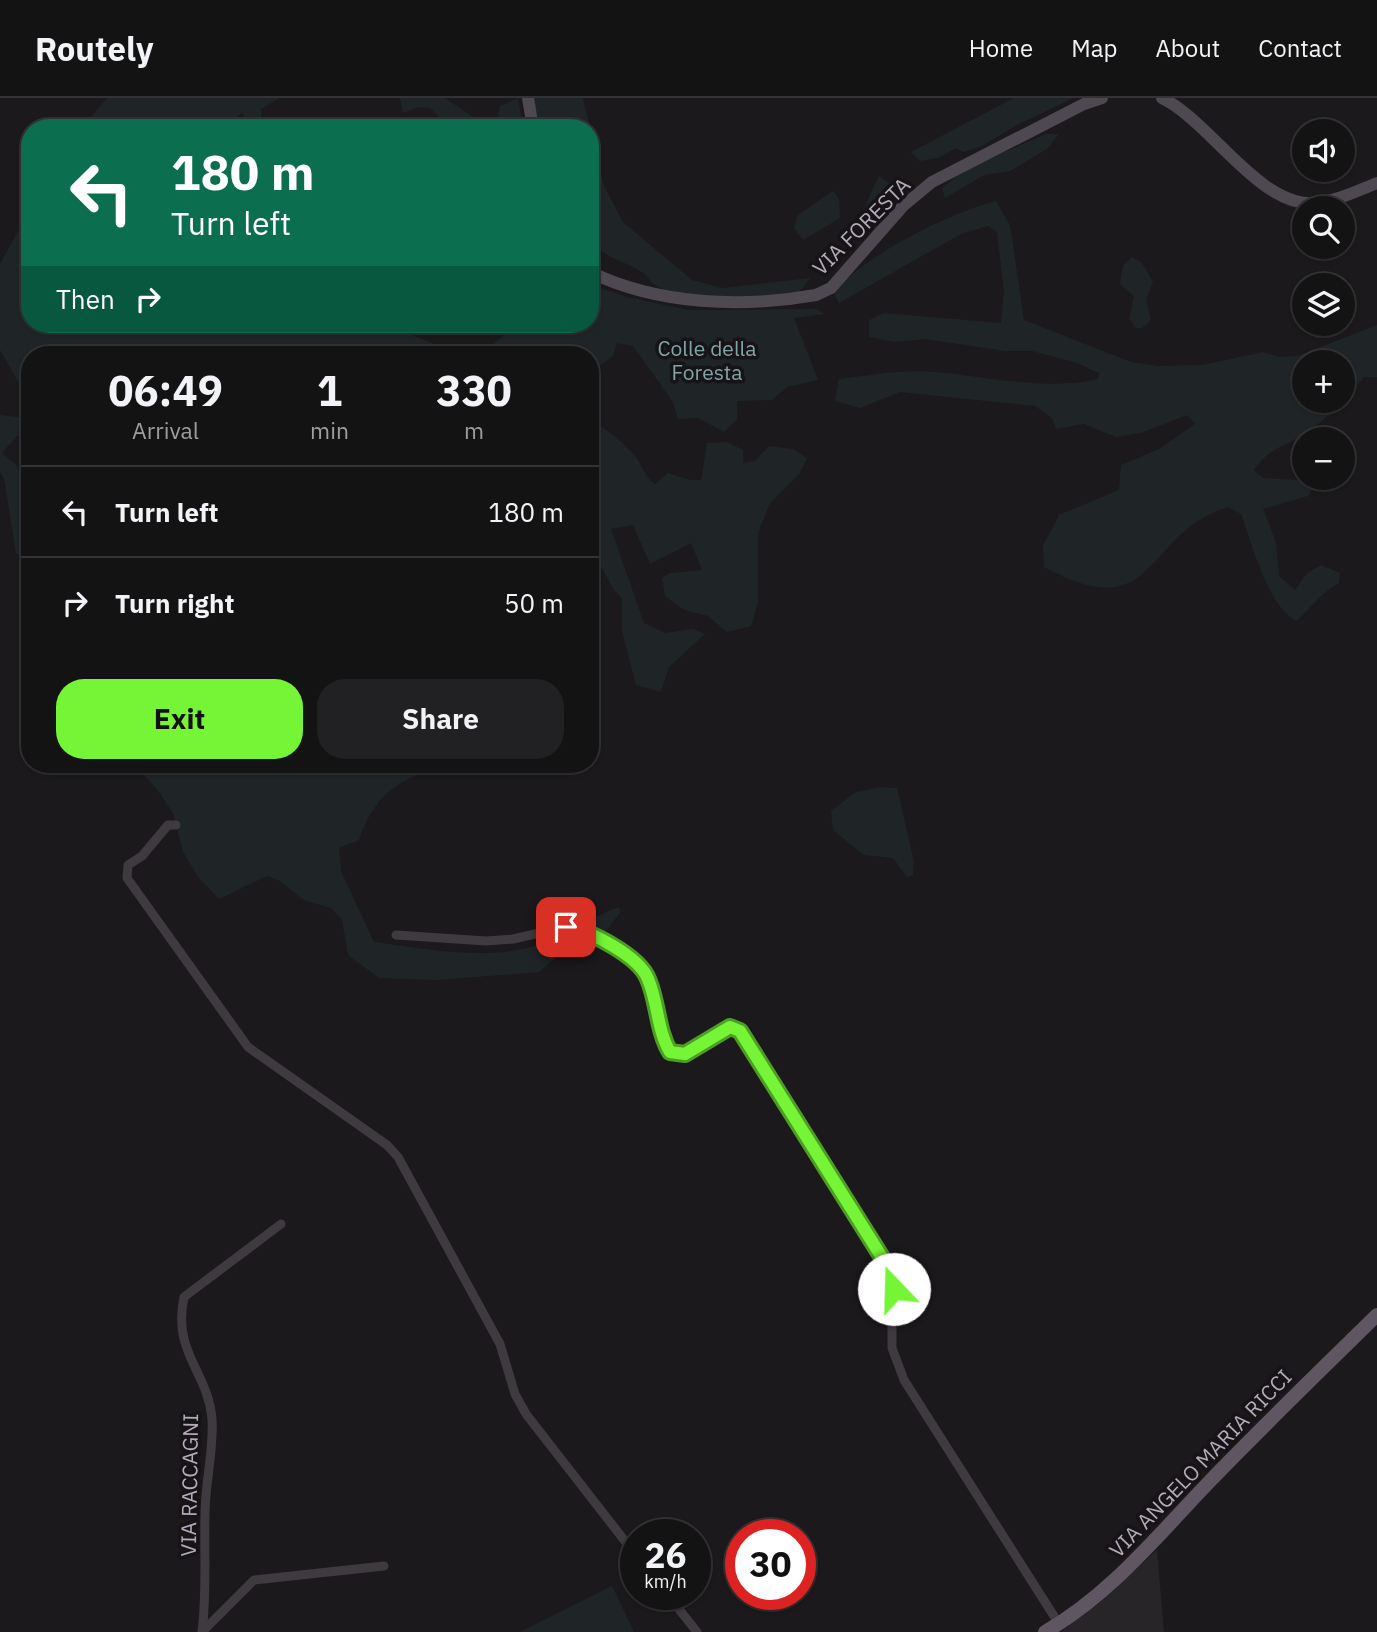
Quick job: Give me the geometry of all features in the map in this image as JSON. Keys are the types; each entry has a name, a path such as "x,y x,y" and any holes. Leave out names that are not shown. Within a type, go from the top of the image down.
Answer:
{"main road":[{"path":"528,98 532,119"},
{"name":"VIA FORESTA","path":"599,276 667,298 707,301 816,295 831,288 903,206 932,183 1084,104 1102,98"},
{"path":"1162,98 1191,118 1262,183 1289,200 1314,204 1377,183"},
{"name":"VIA ANGELO MARIA RICCI","path":"1045,1632 1088,1604 1122,1573 1257,1433 1377,1315"}],"street":[{"path":"176,825 168,825 142,856 128,865 127,878 248,1047 376,1137 398,1157 500,1344 515,1394 526,1414 620,1535"},
{"path":"396,936 486,941 513,939 566,927 577,929 613,947 647,976 670,1052 685,1054 730,1027 740,1031 892,1279 892,1348 904,1380 1059,1624"},
{"name":"VIA RACCAGNI","path":"202,1632 205,1600 205,1514 212,1417 201,1383 185,1350 180,1329 181,1312 184,1297 281,1224"},
{"path":"202,1632 254,1580 384,1566"},
{"path":"680,1610 697,1632"}],"shaded area":[{"path":"1157,1550 1164,1632 1061,1632 1103,1600"}],"green space":[{"path":"107,98 280,98 261,109 261,119 246,119 242,113 234,119 90,119"},
{"path":"400,98 445,98 476,119 441,119 430,108 419,107 403,113"},
{"path":"518,98 522,119 497,119 500,106"},
{"path":"534,98 583,98 588,119 536,119 532,108"},
{"path":"1014,98 1073,98 1015,126 982,146 963,152 956,148 938,158 920,161 911,152"},
{"path":"1046,134 1059,134 1047,149 1010,171 984,175 945,198 942,188 967,168"},
{"path":"599,165 604,186 623,222 692,280 722,288 810,278 799,292 726,298 687,295 655,285 636,268 599,249"},
{"path":"879,176 892,185 897,193 884,218 863,237 863,214"},
{"path":"833,191 839,199 840,218 803,240 794,228 798,215"},
{"path":"996,201 1010,225 1024,320 1131,362 1159,366 1203,365 1263,352 1279,357 1292,356 1292,413 1330,413 1314,427 1292,427 1292,441 1271,452 1254,470 1263,478 1292,480 1292,490 1312,490 1308,496 1263,509 1276,542 1279,576 1295,590 1307,573 1321,565 1340,573 1339,583 1321,596 1297,621 1287,614 1269,589 1241,514 1228,507 1200,520 1179,536 1147,570 1130,582 1109,587 1081,583 1044,567 1043,546 1059,515 1119,490 1121,465 1159,449 1195,424 1187,415 1141,433 1116,437 1084,424 1056,429 1052,418 1035,406 900,392 860,408 835,401 839,379 899,372 924,371 1058,384 1098,379 1099,373 1077,363 1032,351 1005,351 925,339 894,342 869,337 869,320 884,313 1001,323 1004,291 997,232 988,226 961,234 839,303 834,294 863,266 884,251 956,215"},
{"name":"Colle della Foresta","path":"21,226 21,333 409,333 442,346 21,346 21,387 0,350 0,264"},
{"path":"1132,257 1142,263 1153,282 1146,299 1151,320 1142,328 1136,328 1129,319 1134,296 1120,284 1123,266"},
{"name":"Colle della Foresta","path":"599,288 627,297 688,310 816,309 825,314 794,318 818,380 787,387 772,400 737,401 737,420 724,432 698,418 678,419 673,402 633,346 617,343 613,356 599,366 599,346 490,346 507,333 599,333"},
{"path":"1377,325 1377,377 1364,377 1355,387 1355,350 1313,350 1355,336 1355,334"},
{"name":"Colle della Foresta","path":"0,415 21,418 21,435 2,453 17,466 21,480 21,556 16,553 4,478 0,472"},
{"name":"Colle della Foresta","path":"599,426 635,456 648,478 655,484 668,473 690,480 701,480 707,443 727,442 743,450 743,463 755,461 769,446 793,449 807,458 800,473 770,503 758,533 758,603 751,626 727,632 708,616 684,610 665,596 662,578 670,573 702,570 691,543 650,564 633,525 611,529 644,623 665,633 693,629 705,634 669,667 661,692 636,685 622,631 622,598 613,589 599,562"},
{"path":"140,773 423,773 390,791 373,811 359,840 339,848 341,871 374,942 458,952 500,952 541,944 619,907 620,913 592,948 559,955 539,972 436,980 379,978 348,955 342,919 331,908 304,900 280,881 267,876 219,899 198,877 183,852 173,813 146,777"},
{"path":"881,787 897,788 914,862 913,875 907,877 893,858 864,855 833,830 831,811 856,792"},
{"path":"612,1586 620,1603 620,1610 623,1610 634,1632 520,1632"}],"route":[{"path":"566,927 592,934 613,947 647,976 665,1044 670,1052 685,1054 730,1027 740,1031 883,1259 894,1289"}]}
